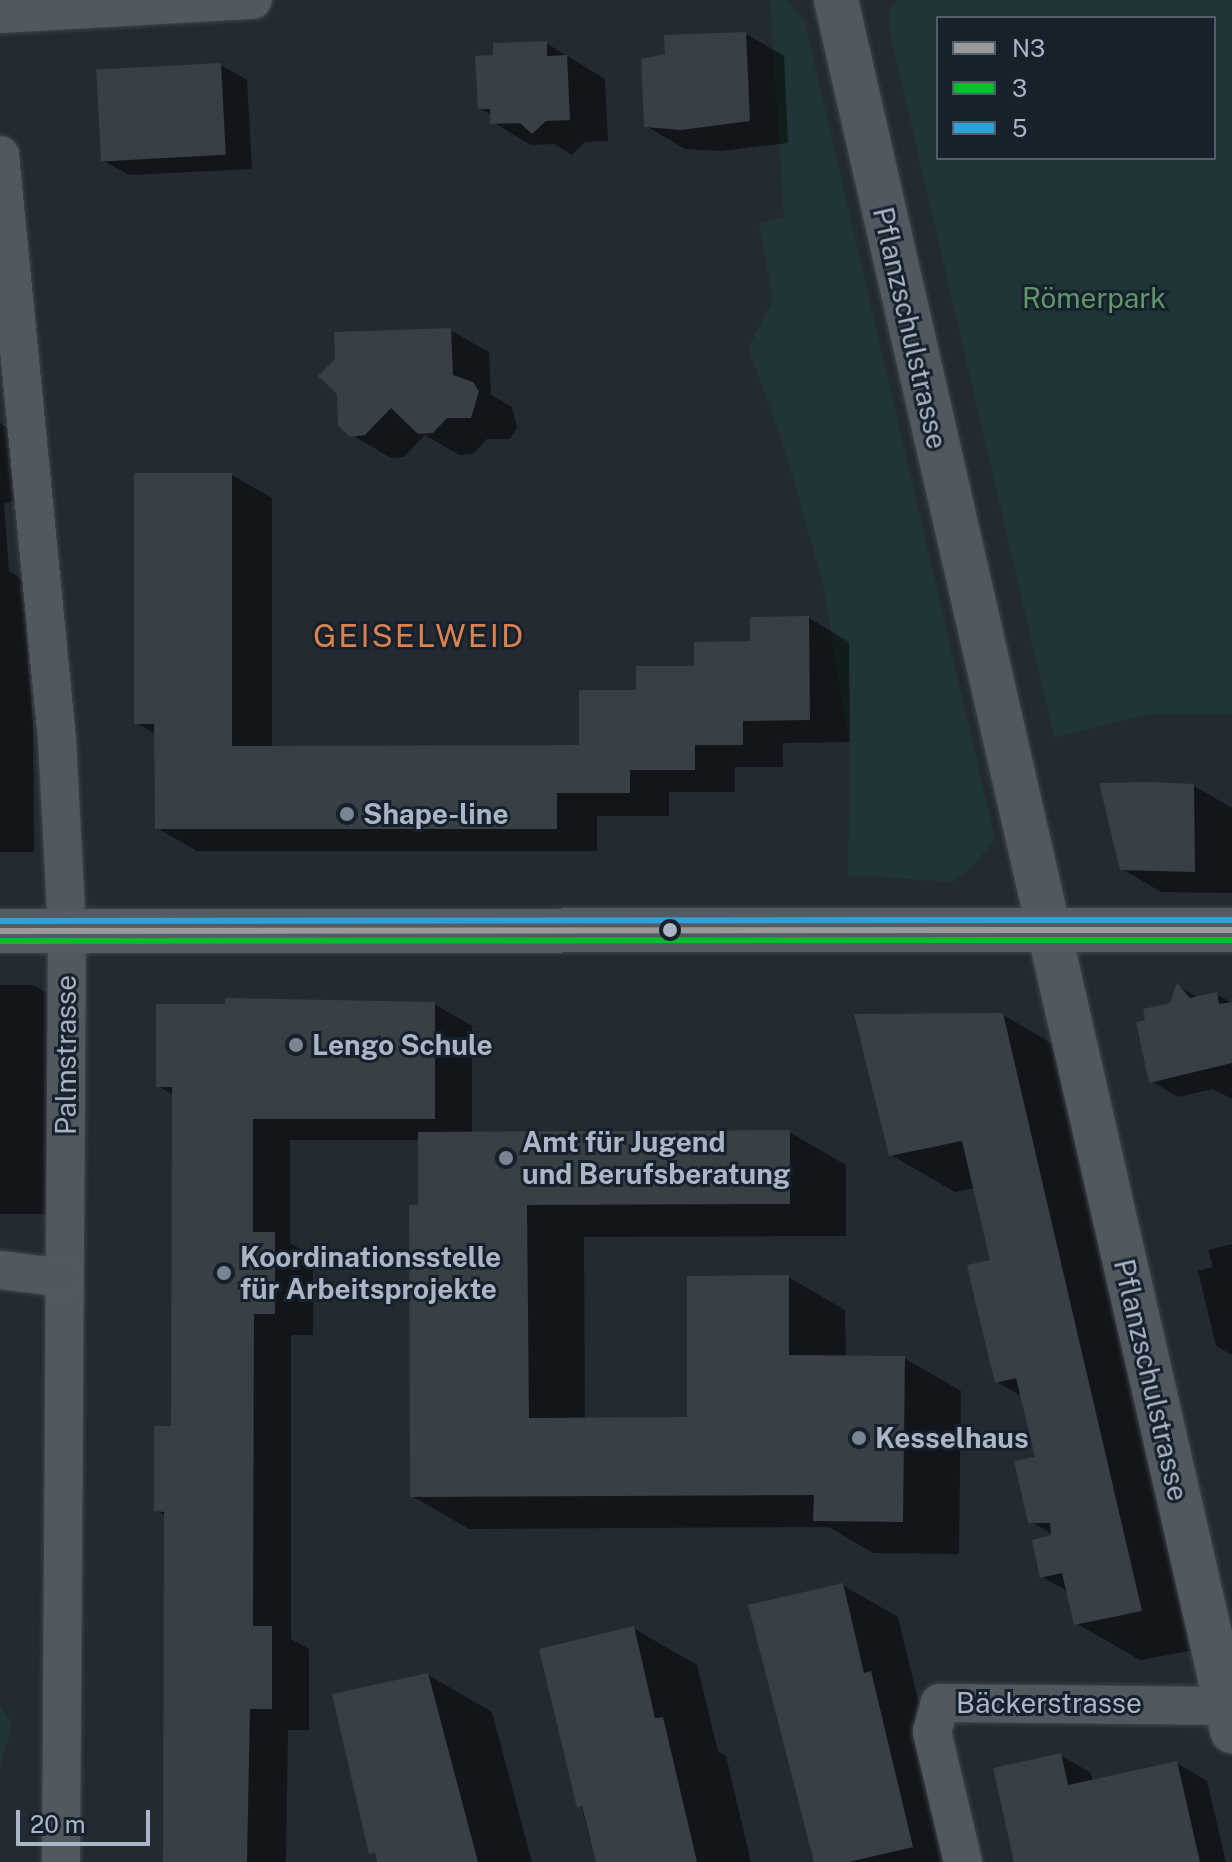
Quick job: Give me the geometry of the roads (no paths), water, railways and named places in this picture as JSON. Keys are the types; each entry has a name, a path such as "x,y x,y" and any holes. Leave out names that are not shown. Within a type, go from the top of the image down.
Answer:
{"main road":[{"path":"0,931 1232,930"}],"street":[{"path":"0,14 253,0"},
{"name":"Pflanzschulstrasse","path":"836,0 1230,1715"},
{"name":"Palmstrasse","path":"0,155 59,751 67,932 61,1862"},
{"path":"0,1270 64,1278"},
{"name":"Bäckerstrasse","path":"963,1862 932,1732 940,1703 1230,1715"}],"place":[{"name":"Shape-line","path":"347,814"},
{"name":"Lengo Schule","path":"296,1045"},
{"name":"Amt für Jugend und Berufsberatung","path":"506,1158"},
{"name":"Koordinationsstelle für Arbeitsprojekte","path":"224,1273"},
{"name":"Kesselhaus","path":"859,1438"}],"district":[{"name":"GEISELWEID","path":"419,636"}],"park label":[{"name":"Römerpark","path":"1094,298"}]}
